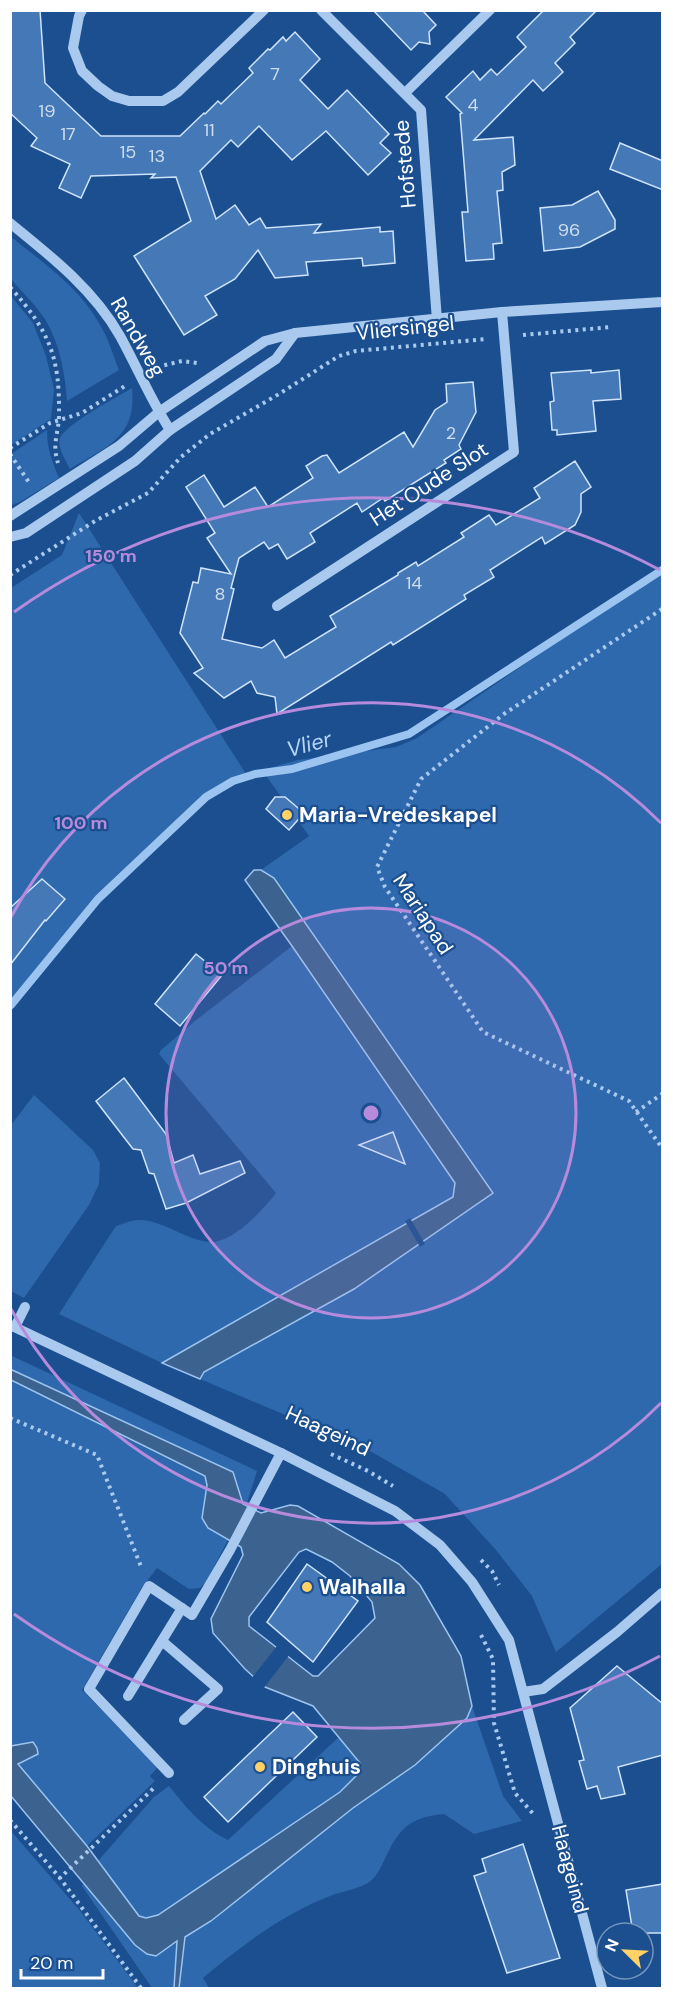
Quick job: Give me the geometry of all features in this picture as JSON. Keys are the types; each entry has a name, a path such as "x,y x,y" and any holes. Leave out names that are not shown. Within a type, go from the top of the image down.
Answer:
{"street":[{"path":"82,10 73,48 82,71 112,96 129,101 163,101 178,92 264,10"},
{"name":"Hofstede","path":"321,10 421,110 437,320"},
{"path":"405,93 490,10"},
{"name":"Randweg","path":"10,224 57,261 89,293 119,335 139,377 170,430"},
{"name":"Vliersingel","path":"10,516 119,446 159,412 265,342 295,333 502,312 663,302"},
{"name":"Het Oude Slot","path":"277,606 514,452 502,312"},
{"path":"10,537 26,533 135,461 170,430 276,359 295,333"},
{"path":"13,1326 25,1307"},
{"name":"Haageind","path":"13,1326 281,1453 395,1511 440,1545 472,1582 509,1640 602,1989"},
{"path":"169,1773 89,1689 149,1586 192,1615 255,1506 281,1453"},
{"path":"523,1692 543,1689 663,1593"},
{"path":"128,1696 182,1608"},
{"path":"162,1641 218,1689 184,1720"}],"path":[{"path":"10,286 44,330 52,348 59,383 59,421 54,442 57,461 67,478"},
{"name":"Vliersingel","path":"10,575 95,521 148,493 181,457 210,434 339,356 356,351 617,326"},
{"path":"10,448 50,423 82,413 157,367 182,361 198,363"},
{"path":"79,499 95,521"},
{"name":"Mariapad","path":"663,609 504,714 421,779 376,867 385,887 483,1032 629,1101 663,1149"},
{"path":"636,1112 663,1094"},
{"path":"10,1418 97,1455 149,1586"},
{"name":"Haageind","path":"329,1453 368,1471 398,1489"},
{"path":"476,1554 492,1571 501,1589"},
{"name":"Haageind","path":"494,1696 494,1723 515,1793 536,1816"},
{"path":"60,1878 169,1773"},
{"path":"10,1820 60,1878 141,1989"}],"shaded area":[{"path":"10,236 59,276 91,310 108,340 119,370 67,401 63,367 53,334 38,310 11,279"},
{"path":"11,296 33,323 46,356 54,389 51,419 11,445"},
{"path":"132,388 132,405 124,430 107,447 70,469 59,442 64,432 81,418"},
{"path":"47,430 50,455 59,478 11,505 11,454"},
{"path":"79,513 248,777 204,802 104,898 11,1010 11,588 62,555"},
{"path":"662,570 662,1564 556,1652 532,1596 496,1550 445,1494 368,1450 200,1379 204,1372 354,1289 493,1193 274,878 261,870 309,836 262,770 298,760 396,747 417,738"},
{"path":"254,870 261,870 274,878 493,1193 354,1289 204,1372 200,1379 162,1363 453,1197 455,1183 245,880"},
{"path":"292,946 455,1183 453,1197 162,1363 59,1314 116,1226 139,1220 148,1221 192,1238 210,1242 219,1241 247,1224 276,1193 159,1054 195,1021"},
{"path":"34,1095 93,1150 100,1163 99,1184 89,1205 24,1298 11,1291 11,1125"},
{"path":"10,1355 257,1471 246,1506 241,1502 232,1472 11,1369"},
{"path":"10,1369 233,1472 243,1504 261,1513 290,1505 298,1506 399,1564 420,1585 461,1656 472,1706 467,1718 415,1765 353,1808 211,1921 185,1937 179,1988 174,1988 177,1941 156,1956 147,1954 135,1945 11,1796 11,1746 33,1742 38,1754 18,1764 87,1846 139,1916 146,1918 158,1915 340,1792 361,1771 360,1763 313,1706 265,1687 245,1669 213,1633 211,1619 243,1555 241,1547 208,1528 202,1518 207,1485 205,1476 11,1380","holes":["306,1549 332,1562 350,1576 372,1602 375,1618 318,1676 313,1676 249,1626 249,1617 299,1552"]},
{"path":"11,1380 205,1476 207,1485 204,1502 208,1528 228,1540 206,1582 200,1588 189,1589 157,1568 141,1589 82,1690 158,1767 150,1776 155,1781 87,1846 11,1756"},
{"path":"472,1706 503,1796 522,1821 474,1834 444,1814 413,1822 394,1841 371,1881 308,1906 261,1933 203,1978 209,1988 179,1988 185,1937 211,1921 353,1808 415,1765 467,1718"},
{"path":"339,1737 360,1763 361,1771 340,1792 158,1915 146,1918 139,1916 98,1861 154,1797 169,1786 203,1823 228,1840"},
{"path":"11,1831 81,1912 138,1988 11,1988"},
{"path":"84,1883 135,1945 147,1954 178,1941 174,1988 152,1988 82,1886"}],"pier":[{"path":"410,1218 425,1244 420,1247 405,1221"},
{"path":"277,1646 290,1654 263,1689 251,1679"}],"building":[{"path":"10,10 40,10 45,83 101,136 180,136 218,101 221,104 253,73 249,68 268,49 270,50 283,37 286,41 295,32 320,59 300,80 328,109 347,90 389,134 380,143 391,153 368,175 326,131 292,160 259,126 238,147 231,140 200,171 216,219 235,205 249,225 260,218 266,228 321,224 314,233 380,227 380,232 393,231 395,263 363,266 362,258 306,262 308,275 275,278 258,250 235,279 205,296 217,315 184,335 134,256 191,221 176,177 151,178 155,174 91,176 81,198 59,188 70,164 31,146 37,138 10,113"},
{"path":"373,10 422,10 436,25 429,32 430,44 419,42 411,50"},
{"path":"544,10 597,10 570,37 575,43 555,63 563,72 543,91 533,80 474,140 513,137 515,165 502,172 503,190 497,191 502,243 493,244 494,259 466,261 462,212 468,212 460,114 462,113 446,97 473,71 480,80 491,69 497,75 526,47 517,37"},
{"path":"620,143 663,161 663,190 610,169"},
{"path":"598,191 615,220 615,229 580,247 544,251 540,208 572,205"},
{"path":"591,370 591,373 619,370 621,399 593,401 596,431 557,435 557,430 552,430 550,402 554,401 551,373"},
{"path":"473,382 476,412 459,445 461,449 444,460 446,463 385,501 383,498 362,512 357,503 310,533 315,542 287,559 278,544 269,549 264,542 239,558 222,639 262,648 274,640 285,658 336,627 330,616 416,562 418,566 464,537 461,533 489,515 496,525 540,498 534,488 575,461 591,487 581,494 581,512 575,525 545,544 542,537 490,570 494,577 464,595 466,599 393,645 391,642 277,714 275,697 257,693 251,681 224,698 194,673 203,668 180,633 193,582 198,583 201,568 231,574 207,538 215,533 186,487 204,475 224,507 255,487 268,507 313,478 306,466 322,456 327,455 339,473 404,432 413,447 435,410 447,402 446,384"},
{"name":"Maria-Vredeskapel","path":"275,797 285,797 304,813 289,830 266,809"},
{"path":"42,879 65,899 45,920 10,965 10,908"},
{"path":"196,954 222,975 180,1026 155,1004"},
{"path":"124,1078 166,1134 174,1163 193,1155 200,1174 240,1161 245,1173 186,1203 166,1209 154,1174 149,1173 141,1150 133,1149 96,1101"},
{"path":"393,1132 405,1164 359,1145"},
{"path":"307,1564 358,1601 313,1662 267,1622"},
{"path":"617,1666 663,1704 663,1755 618,1767 625,1794 601,1799 597,1786 587,1789 579,1761 584,1760 570,1708"},
{"name":"Dinghuis","path":"293,1712 317,1737 228,1822 204,1797"},
{"path":"523,1844 560,1958 507,1973 474,1876 486,1872 482,1859"},
{"path":"663,1884 663,1933 655,1933 655,1921 631,1921 626,1890"}],"waterway":[{"name":"Vlier","path":"11,1005 98,899 206,797 233,781 255,774 292,769 409,734 662,570"}],"place":[{"name":"Maria-Vredeskapel","path":"287,815"},
{"name":"Walhalla","path":"307,1587"},
{"name":"Dinghuis","path":"260,1767"}]}
